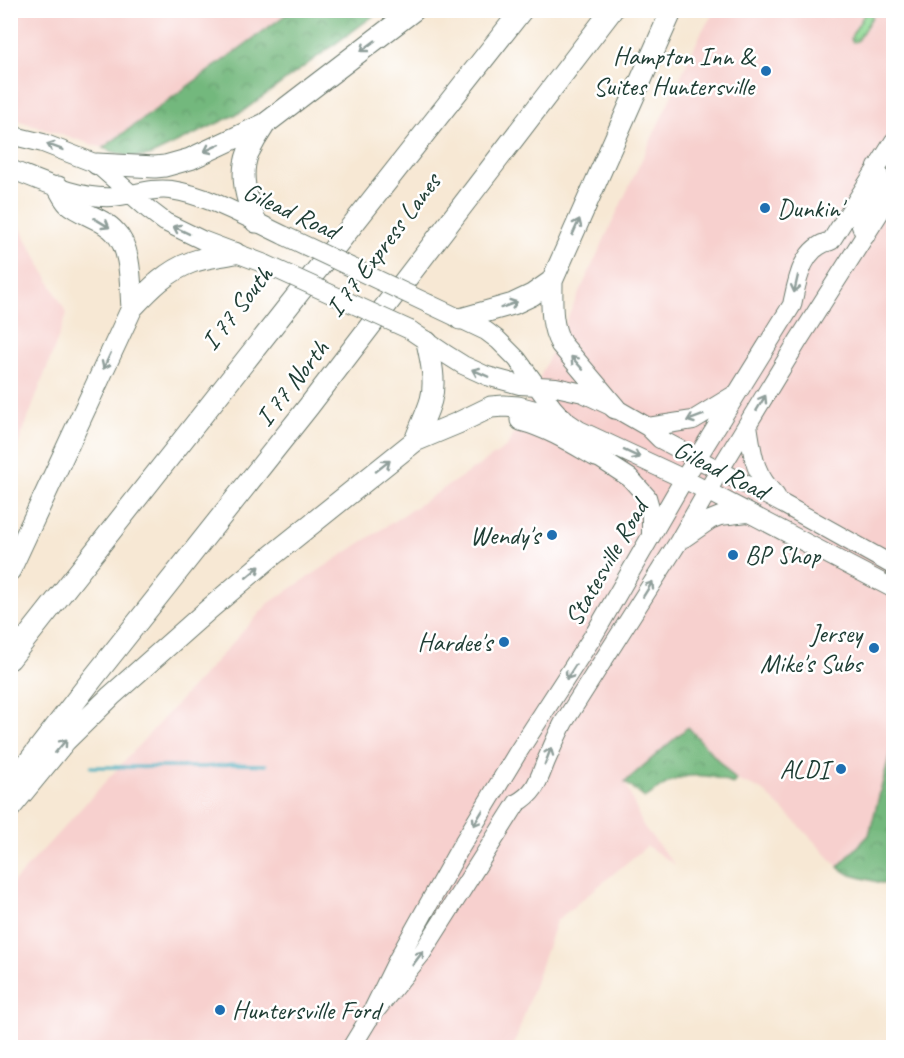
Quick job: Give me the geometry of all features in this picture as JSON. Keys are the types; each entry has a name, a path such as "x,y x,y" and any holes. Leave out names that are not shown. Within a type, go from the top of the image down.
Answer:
{"highway":[{"path":"97,164 165,166 190,159 265,124 414,10"},
{"name":"I 77 South","path":"10,638 506,10"},
{"name":"I 77 Express Lanes","path":"10,658 522,10"},
{"name":"I 77 Express Lanes","path":"10,765 299,398 596,10"},
{"name":"I 77 North","path":"10,786 309,406 612,10"},
{"path":"615,408 557,337 552,318 552,281 672,10"},
{"path":"256,222 247,196 244,171 248,153 265,124"},
{"path":"58,187 67,202 116,232 124,247 129,269 132,308"},
{"path":"10,570 132,308 156,283 177,269 195,261 235,253"},
{"path":"460,319 513,304 532,295 552,281"},
{"path":"415,441 431,399 433,386 427,342"},
{"path":"10,808 65,741 111,696 269,558 415,441 491,407 528,409 571,424"},
{"path":"458,423 492,418 524,421 560,435 597,456"}],"main road":[{"name":"Gilead Road","path":"10,135 43,143 97,164 165,222 188,234 265,264 410,330 463,365 487,376 520,385 574,390 615,408 648,427 660,440 783,504 894,566"},
{"name":"Statesville Road","path":"351,1047 368,1020 398,959 460,848 518,752 596,633 684,479 792,305 798,275 803,264 810,254 831,241 894,141"},
{"path":"866,236 860,222 881,185 877,167"},
{"name":"Gilead Road","path":"10,169 89,196 113,198 162,189 209,200 486,331 513,354 553,408 571,424 684,479 894,589"},
{"name":"Statesville Road","path":"368,1020 422,953 517,803 526,798 540,781 564,722 679,541 798,341 894,190"},
{"path":"831,241 844,251 832,272 831,290"},
{"path":"648,427 693,420 736,394"},
{"path":"571,424 597,456 630,478 640,488 651,511 651,536"},
{"path":"748,425 755,465 764,484 783,504"},
{"path":"679,541 720,516 748,513"},
{"path":"776,527 787,522 848,554 858,556 862,548"},
{"path":"854,569 866,565 894,578"},
{"path":"517,803 507,798 506,791 524,764 524,759 518,752"}],"shaded area":[{"path":"11,10 291,11 103,148 11,118"},
{"path":"715,11 893,11 893,742 869,835 838,867 762,790 736,780 688,727 625,782 643,826 675,865 647,846 556,921 513,1048 11,1047 10,886 269,603 507,447 702,31"},
{"path":"11,213 67,314 11,464"}],"green space":[{"path":"291,11 380,11 243,111 149,156 126,156 103,148"},
{"path":"868,11 872,13 872,17 857,41 853,42 852,35"},
{"path":"688,727 736,780 733,784 708,776 690,776 664,785 645,798 625,782"},
{"path":"893,742 894,886 851,875 838,867 869,835"}],"waterway":[{"path":"91,767 266,765"}],"place":[{"name":"Hampton Inn & Suites Huntersville","path":"766,71"},
{"name":"Dunkin'","path":"765,208"},
{"name":"Wendy's","path":"552,535"},
{"name":"BP Shop","path":"733,555"},
{"name":"Hardee's","path":"504,642"},
{"name":"Jersey Mike's Subs","path":"874,648"},
{"name":"ALDI","path":"841,769"},
{"name":"Huntersville Ford","path":"220,1010"}]}
